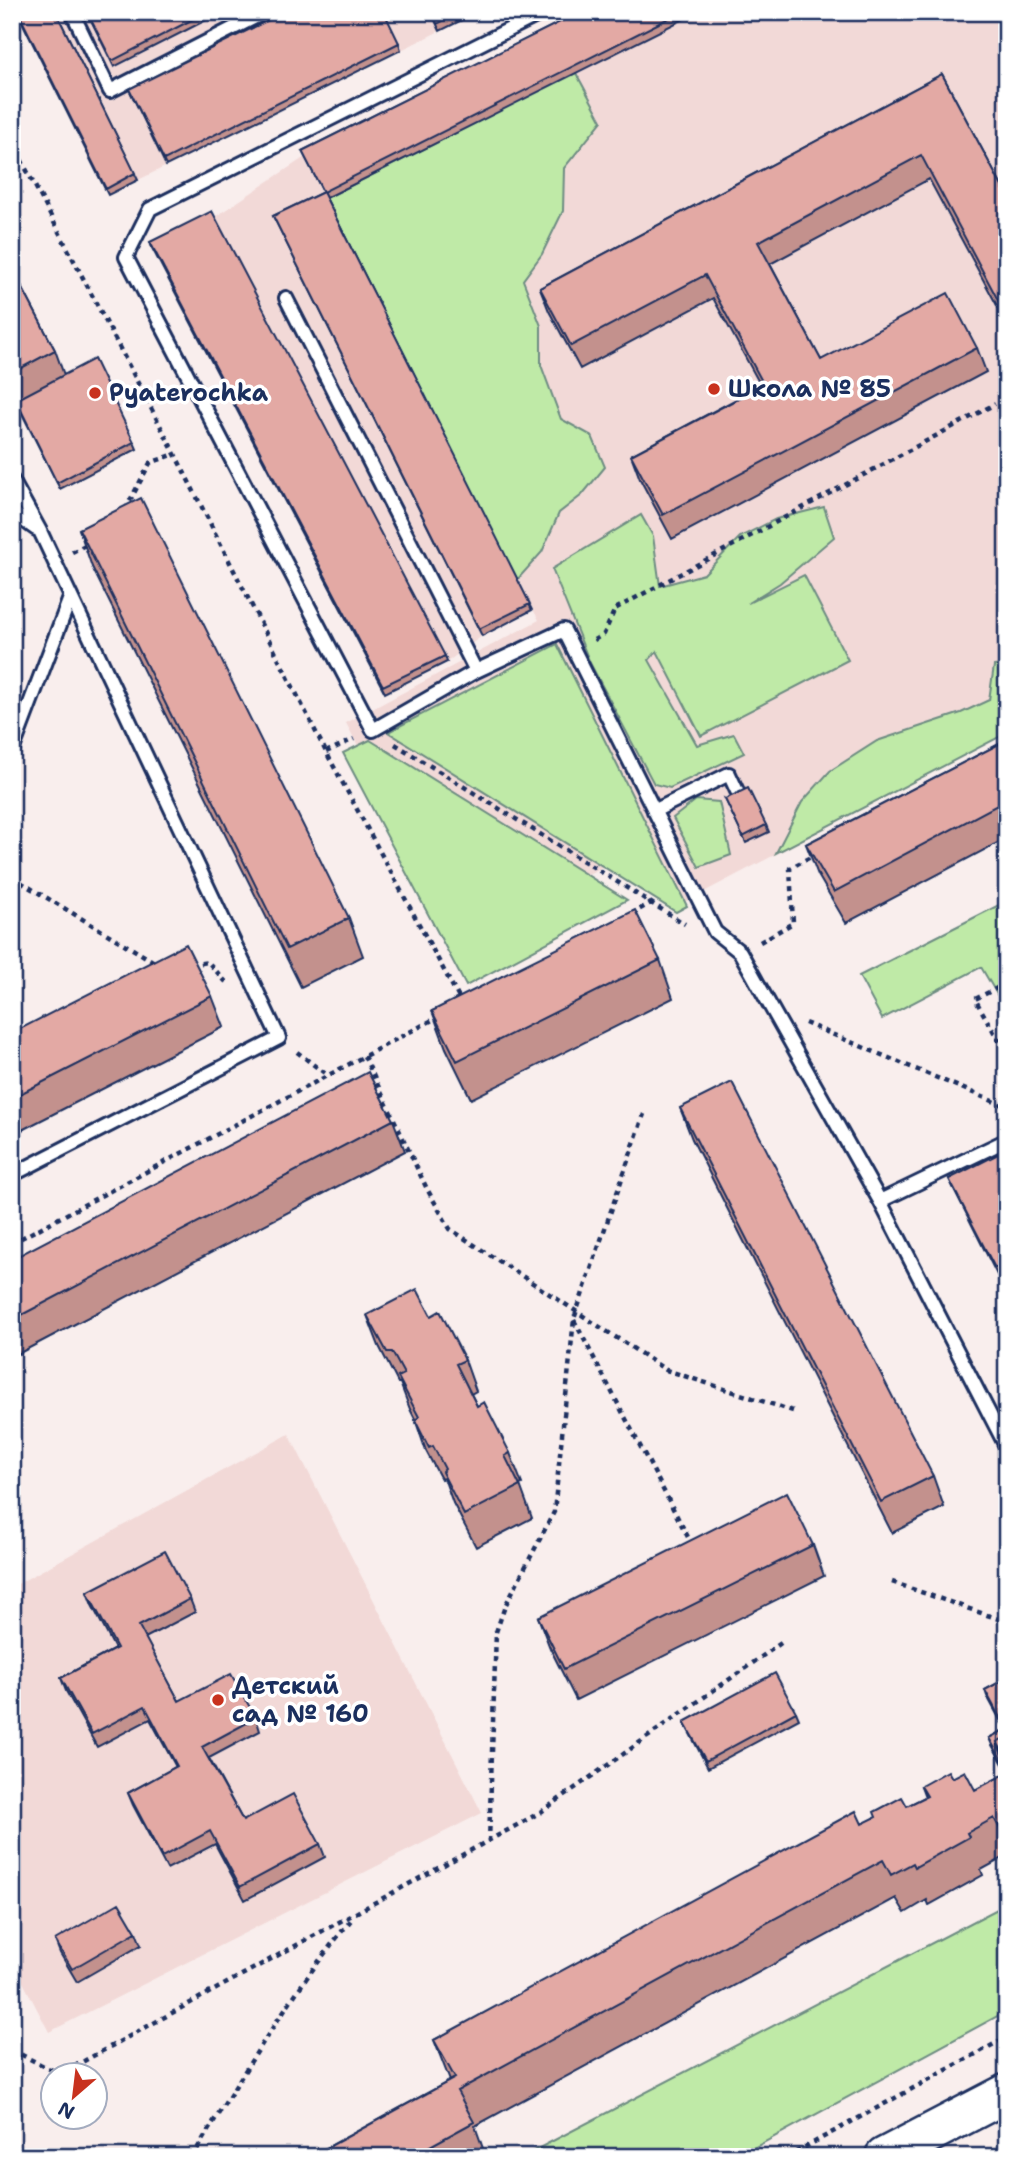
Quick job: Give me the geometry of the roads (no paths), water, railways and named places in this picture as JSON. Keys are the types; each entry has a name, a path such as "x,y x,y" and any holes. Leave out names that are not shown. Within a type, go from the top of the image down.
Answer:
{"street":[{"path":"884,2157 1007,2093"}],"lane":[{"path":"72,12 110,91 265,12"},
{"path":"534,12 536,16 150,209 126,257 373,730 476,671 564,630 715,932 740,952 880,1201 1007,1448"},
{"path":"286,298 476,671"},
{"path":"12,480 40,531 279,1038 12,1175"},
{"path":"12,512 40,531"},
{"path":"12,751 70,598"},
{"path":"654,811 729,774 737,790"},
{"path":"880,1201 1007,1140"}],"place":[{"name":"Школа № 85","path":"714,389"},
{"name":"Pyaterochka","path":"95,393"},
{"name":"Детский сад № 160","path":"218,1700"}]}
